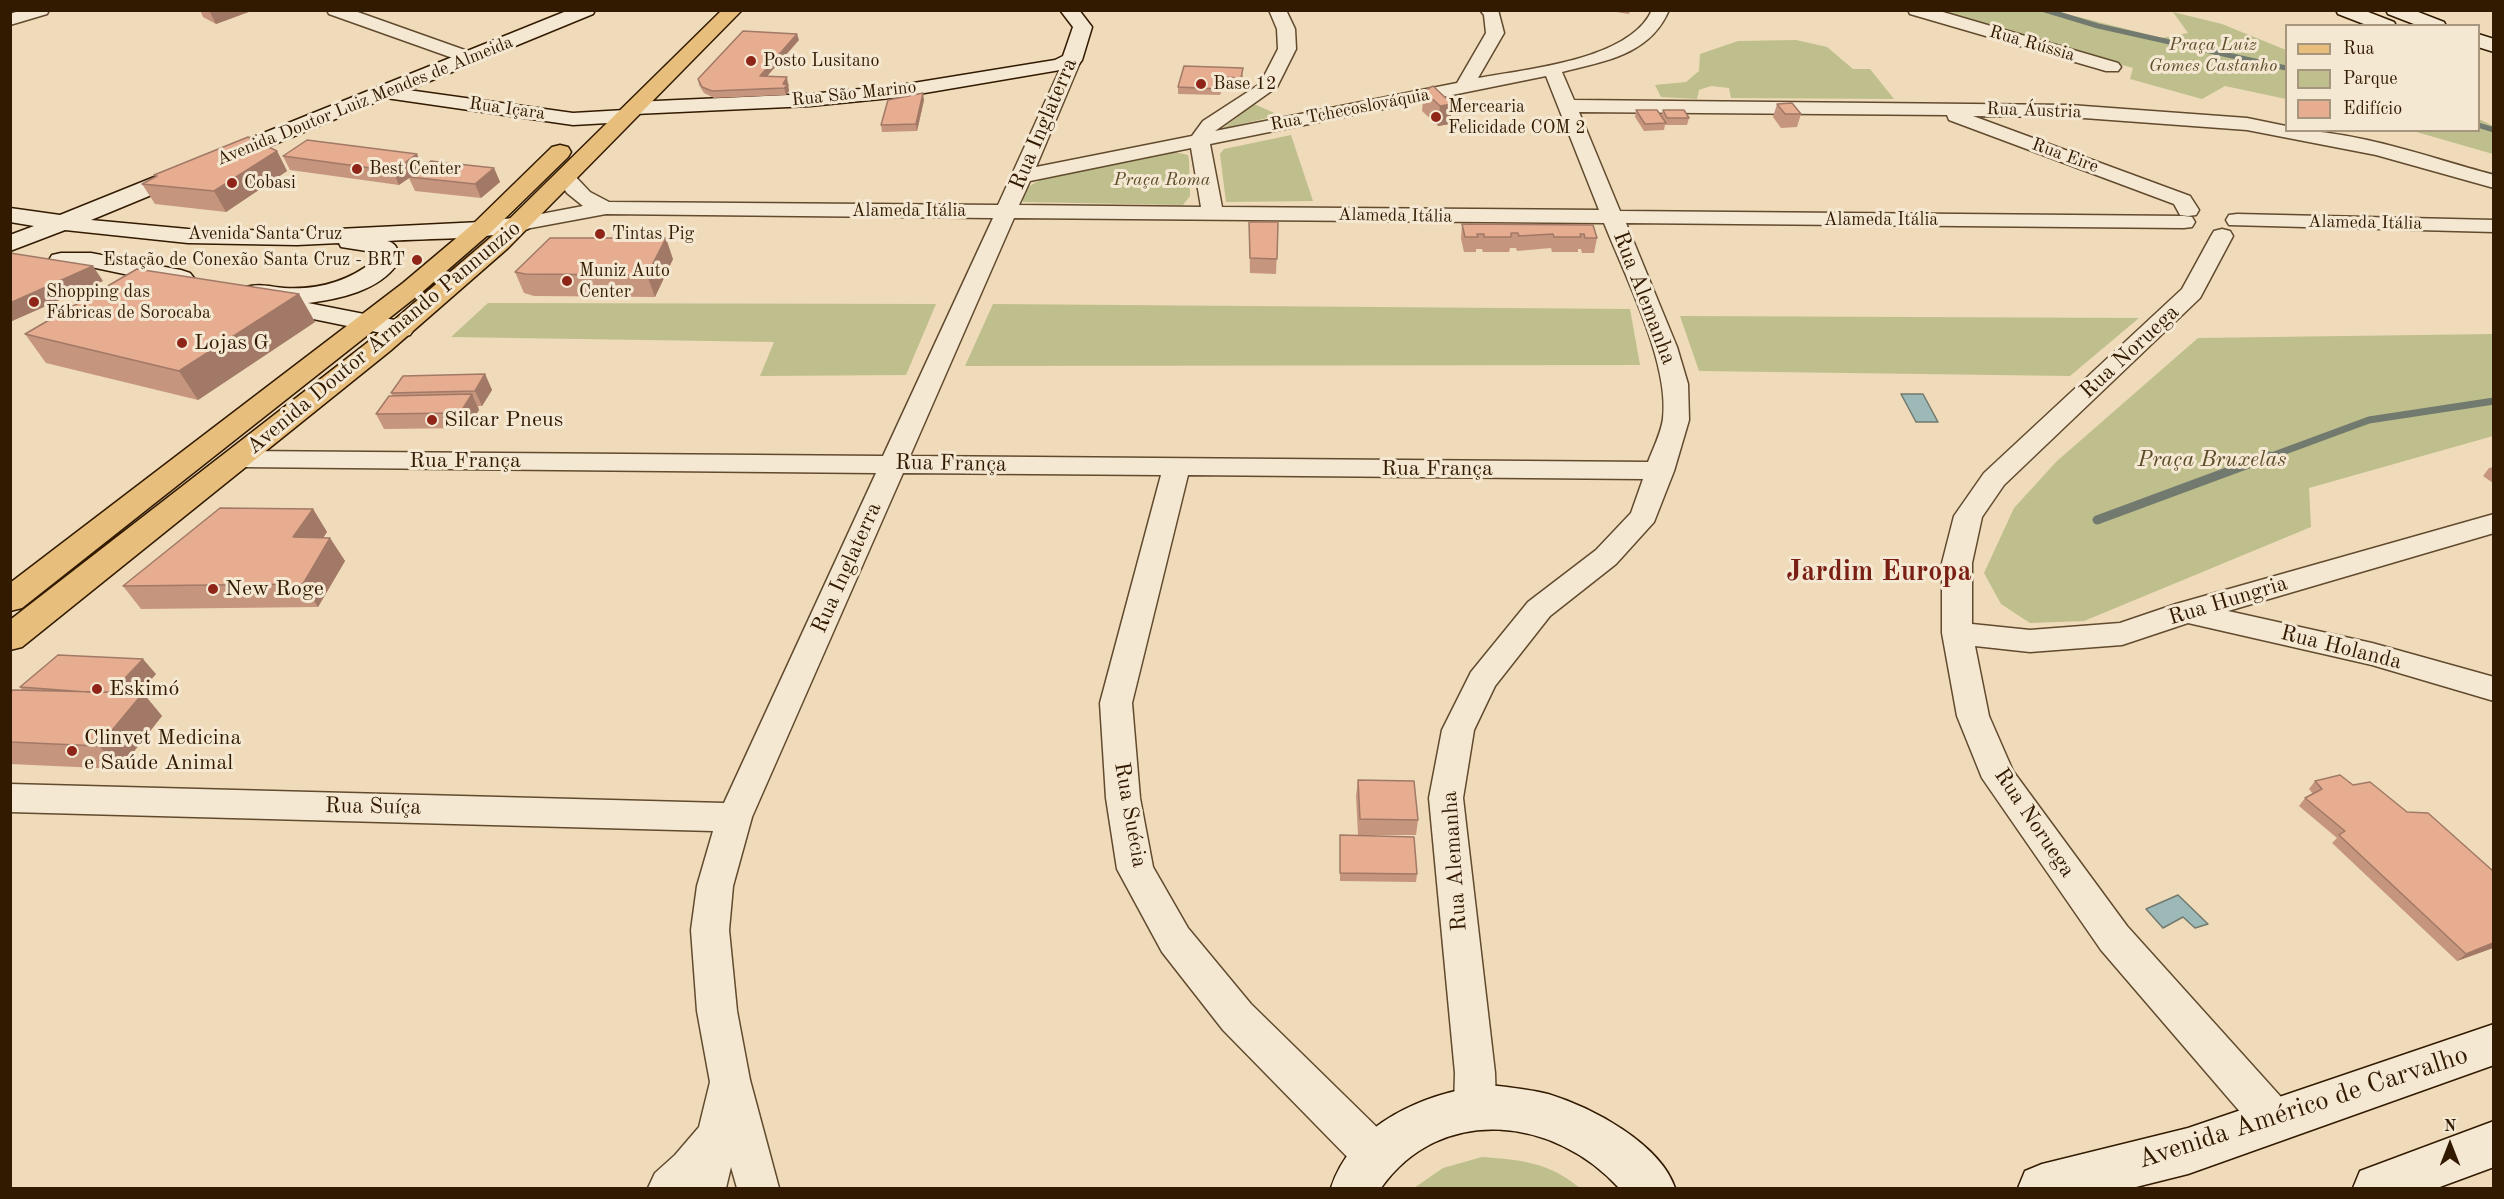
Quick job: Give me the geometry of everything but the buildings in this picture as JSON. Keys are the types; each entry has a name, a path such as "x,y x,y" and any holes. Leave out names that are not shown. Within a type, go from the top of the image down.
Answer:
{"main road":[{"name":"Avenida Doutor Luiz Mendes de Almeida","path":"10,244 586,10"},
{"path":"632,82 706,10"},
{"name":"Avenida Doutor Armando Pannunzio","path":"10,638 241,459 401,329 520,224 566,178 625,107 733,10"},
{"name":"Rua Inglaterra","path":"1069,10 1083,27 1072,60"},
{"path":"2345,10 2382,24"},
{"path":"2395,10 2432,24"},
{"name":"Rua São Marino","path":"625,107 810,100 901,91 1051,67 1072,60"},
{"name":"Rua Içara","path":"387,92 573,119 594,119"},
{"name":"Avenida Doutor Armando Pannunzio","path":"10,600 367,323 481,229 594,119 625,107"},
{"name":"Avenida Santa Cruz","path":"10,214 63,223 188,236 297,238 481,229 520,224"},
{"path":"219,289 270,295 320,295 358,283 386,263 385,249 380,245 297,238"},
{"path":"10,251 219,289 401,329"},
{"name":"Avenida Américo de Carvalho","path":"2042,1188 2188,1151 2493,1044"},
{"path":"1365,1172 1426,1121 1475,1107 1527,1110 1583,1130 1651,1181"},
{"path":"2377,1188 2493,1144"}],"street":[{"path":"10,20 41,10"},
{"path":"335,10 470,58"},
{"path":"363,19 381,10"},
{"path":"1213,214 1198,140 1210,124 1268,87 1287,48 1286,29 1277,10"},
{"path":"1464,87 1494,33 1492,14 1488,10"},
{"name":"Rua Tchecoslováquia","path":"1022,176 1552,69 1617,51 1638,40 1652,28 1661,10"},
{"name":"Rua Rússia","path":"1916,10 2112,67"},
{"name":"Rua Inglaterra","path":"758,1188 730,1080 717,1011 710,930 715,886 735,816 1072,60"},
{"name":"Rua Alemanha","path":"1475,1107 1474,1073 1446,798 1458,730 1482,680 1539,609 1606,557 1644,516 1676,420 1675,384 1665,347 1552,69"},
{"name":"Rua Áustria","path":"1567,106 2070,111 2247,124 2285,131"},
{"name":"Rua Eire","path":"1936,109 2182,200 2210,218"},
{"name":"Rua Áustria","path":"2288,132 2379,150 2493,182"},
{"name":"Alameda Itália","path":"566,178 574,192 586,201 606,208"},
{"name":"Alameda Itália","path":"520,224 606,208 1613,218 2210,218 2493,226"},
{"name":"Rua Noruega","path":"2210,218 2192,293 1994,479 1968,516 1957,563 1957,633 1973,716 1999,778 2114,938 2275,1121"},
{"name":"Rua França","path":"241,459 1660,471"},
{"name":"Rua Suécia","path":"1177,467 1116,703 1123,798 1135,869 1175,940 1365,1172"},
{"name":"Rua Hungria","path":"1957,633 2030,641 2122,634 2187,612 2493,523"},
{"name":"Rua Holanda","path":"2187,612 2372,654 2493,689"},
{"name":"Rua Suíça","path":"10,798 735,816"},
{"name":"Rua Inglaterra","path":"705,1188 730,1080"},
{"name":"Rua Inglaterra","path":"670,1188 690,1170 717,1137"}],"green space":[{"name":"Praça Luiz Gomes Castanho","path":"1933,11 2055,11 2162,38 2188,33 2173,12 2222,24 2285,50 2285,99 2225,86 2202,99 2130,79 2133,68"},
{"path":"1796,40 1827,47 1853,69 1870,69 1894,99 1731,98 1729,88 1711,86 1699,90 1697,99 1661,97 1655,85 1686,82 1699,71 1700,54 1738,41"},
{"path":"1254,104 1279,115 1222,129"},
{"path":"2480,120 2493,126 2493,154 2416,132 2480,132"},
{"path":"1291,135 1313,201 1226,202 1220,154 1224,149"},
{"name":"Praça Roma","path":"1175,152 1188,155 1189,160 1190,196 1183,205 1023,202 1026,190 1032,184 1044,179"},
{"path":"488,303 936,304 906,375 760,376 774,342 451,337"},
{"path":"993,304 1630,309 1640,365 965,366"},
{"path":"1680,316 2139,318 2070,376 1699,371"},
{"name":"Praça Bruxelas","path":"2493,334 2493,436 2309,488 2311,527 2084,621 2030,623 2001,604 1984,573 2014,508 2057,461 2198,338"},
{"path":"1482,1157 1534,1164 1557,1173 1580,1188 1414,1188 1443,1168"}],"water":[{"path":"1901,394 1923,394 1938,422 1916,422"},
{"path":"2178,895 2208,924 2195,928 2183,917 2163,928 2146,909"}],"waterway":[{"path":"2045,10 2098,26 2285,68"},
{"path":"2480,126 2494,130"},
{"path":"2266,458 2369,420 2494,401"},
{"path":"2097,520 2270,456"}],"place":[{"name":"Posto Lusitano","path":"751,61"},
{"name":"Base 12","path":"1201,84"},
{"name":"Mercearia Felicidade COM 2","path":"1436,117"},
{"name":"Best Center","path":"357,169"},
{"name":"Cobasi","path":"232,183"},
{"name":"Tintas Pig","path":"600,234"},
{"name":"Estação de Conexão Santa Cruz - BRT","path":"417,260"},
{"name":"Muniz Auto Center","path":"567,281"},
{"name":"Shopping das Fábricas de Sorocaba","path":"34,302"},
{"name":"Lojas G","path":"182,343"},
{"name":"Silcar Pneus","path":"432,420"},
{"name":"New Roge","path":"213,589"},
{"name":"Eskimó","path":"97,689"},
{"name":"Clinvet Medicina e Saúde Animal","path":"72,751"}],"district":[{"name":"Jardim Europa","path":"1879,573"}]}
